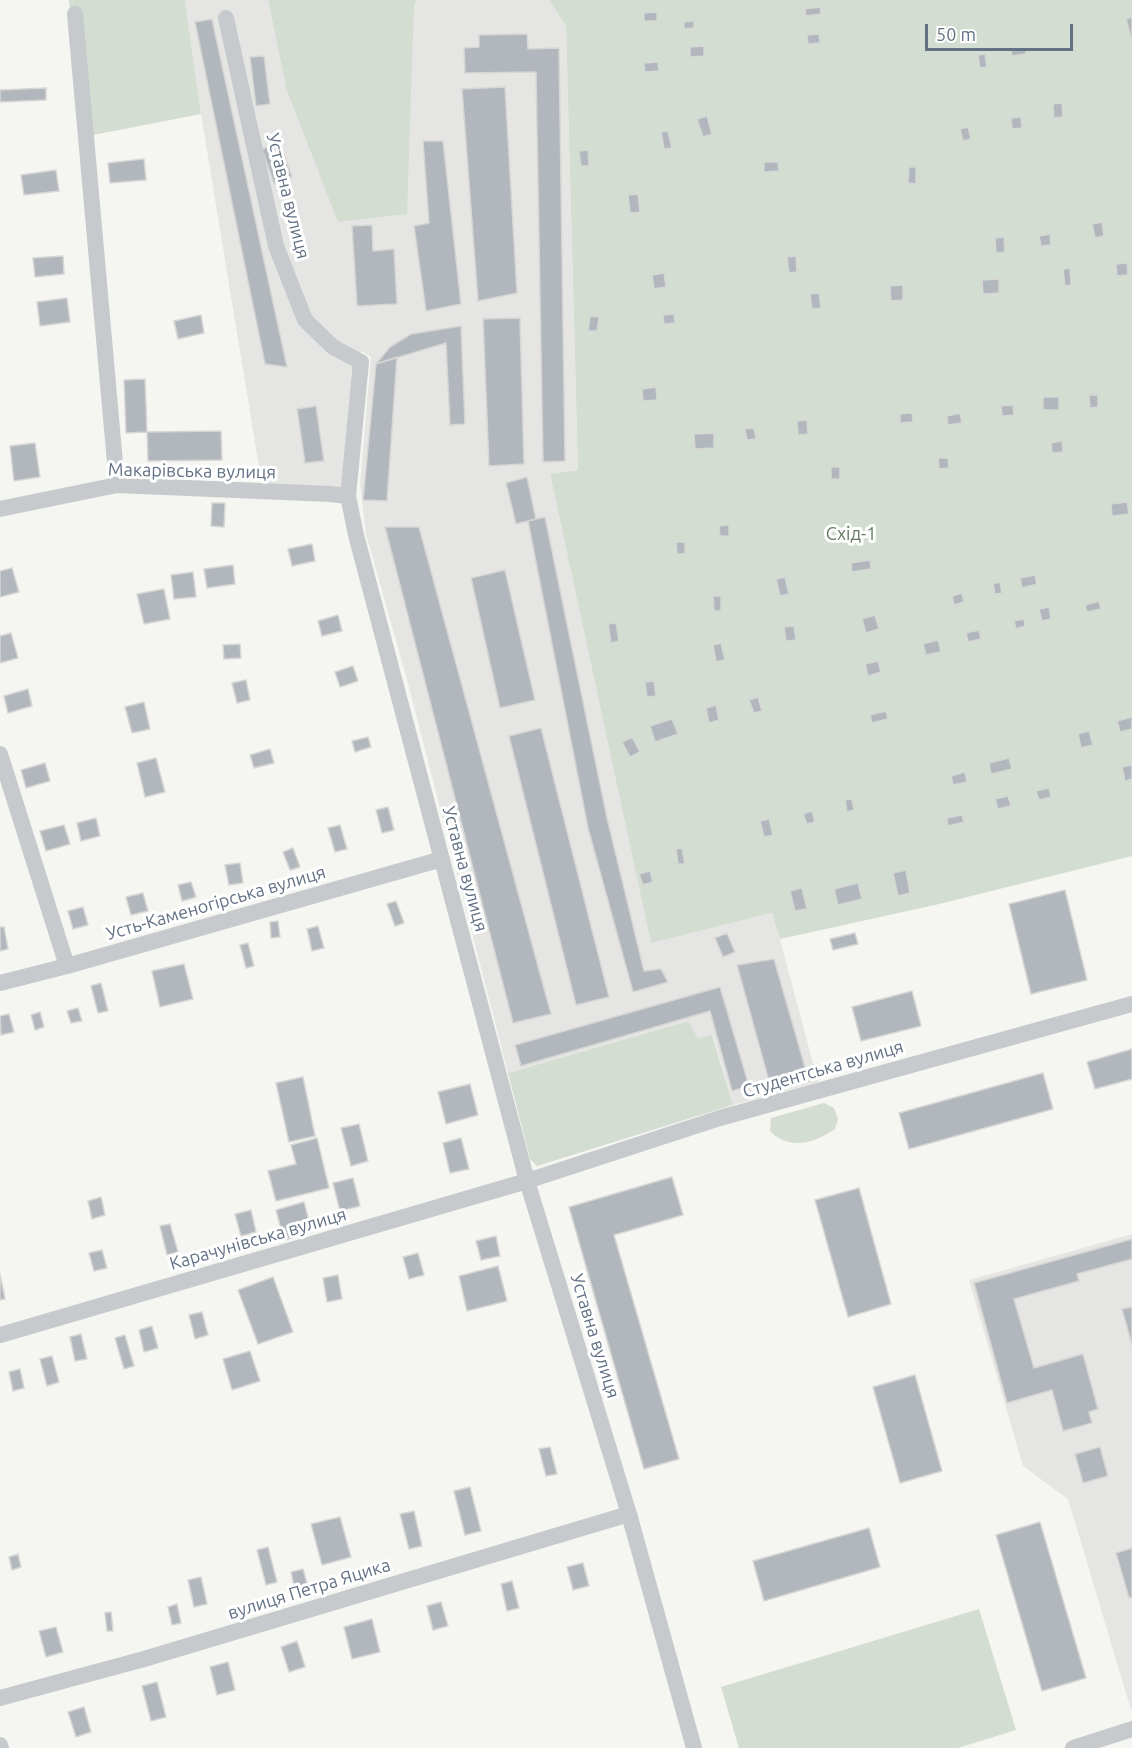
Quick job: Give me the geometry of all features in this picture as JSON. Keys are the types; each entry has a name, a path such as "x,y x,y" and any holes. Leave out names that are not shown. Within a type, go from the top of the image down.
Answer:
{"street":[{"path":"75,14 117,485"},
{"name":"Уставна вулиця","path":"226,18 276,246 305,320 333,347 361,362 348,496 356,535 527,1181 629,1514 694,1748"},
{"name":"Макарівська вулиця","path":"0,509 117,485 348,496"},
{"path":"0,754 67,966"},
{"name":"Усть-Каменогірська вулиця","path":"0,983 442,859"},
{"name":"Студентська вулиця","path":"527,1181 720,1118 1132,1004"},
{"name":"Карачунівська вулиця","path":"0,1335 527,1181"},
{"name":"вулиця Петра Яцика","path":"1,1697 144,1659 629,1514"},
{"path":"1073,1748 1132,1729"}],"shaded area":[{"path":"185,0 268,0 286,88 414,6 417,0 549,0 566,26 578,470 550,474 651,942 773,913 818,1082 733,1105 713,1035 698,1038 688,1021 508,1073 409,687 366,534 360,484 371,357 361,351 353,365 341,490 262,485 201,114"},
{"path":"1132,1234 1131,1710 1068,1499 1023,1466 969,1280"}],"green space":[{"path":"69,0 185,0 201,114 83,137"},
{"path":"268,0 417,0 414,6 407,214 338,222 286,88"},
{"name":"Схід-1","path":"549,0 1132,0 1132,856 935,905 780,939 772,913 651,943 550,474 578,470 566,26"},
{"path":"688,1021 698,1038 712,1035 733,1105 537,1166 530,1159 508,1073"},
{"path":"824,1103 834,1108 838,1119 835,1129 827,1134 810,1141 794,1143 770,1131 771,1118"},
{"path":"979,1609 1016,1730 958,1748 739,1748 721,1687"}],"building":[{"path":"820,7 821,14 806,16 805,9"},
{"path":"657,12 657,21 644,21 644,13"},
{"path":"1132,17 1132,37 1131,38 1126,19"},
{"path":"212,19 287,367 265,364 195,22"},
{"path":"694,21 694,28 684,29 684,22"},
{"path":"527,34 528,49 559,48 565,461 543,462 536,72 465,73 464,48 479,47 479,35"},
{"path":"819,34 820,43 808,44 807,35"},
{"path":"704,46 704,56 690,57 690,47"},
{"path":"1025,47 1026,54 1012,56 1011,49"},
{"path":"985,54 987,67 980,68 978,55"},
{"path":"264,56 270,104 256,106 250,57"},
{"path":"658,62 659,71 645,72 644,63"},
{"path":"505,87 517,293 478,301 462,89"},
{"path":"46,88 46,100 0,102 0,90"},
{"path":"1062,103 1063,117 1054,118 1053,104"},
{"path":"707,116 712,134 703,137 697,119"},
{"path":"1021,117 1022,128 1012,129 1011,118"},
{"path":"968,127 971,139 963,141 960,129"},
{"path":"668,131 672,148 664,149 661,132"},
{"path":"423,141 443,141 461,304 426,311 414,226 429,223"},
{"path":"280,143 292,177 274,184 262,149"},
{"path":"588,150 589,166 581,166 579,151"},
{"path":"144,159 146,180 110,183 108,163"},
{"path":"764,162 778,162 779,171 764,172"},
{"path":"909,167 916,167 916,184 908,183"},
{"path":"56,170 59,191 24,195 21,175"},
{"path":"638,194 640,212 630,213 628,195"},
{"path":"1102,222 1104,236 1095,238 1092,224"},
{"path":"372,225 373,251 394,249 397,304 357,306 352,226"},
{"path":"1050,234 1051,245 1041,246 1039,236"},
{"path":"1004,237 1005,252 996,253 995,238"},
{"path":"63,256 64,274 35,277 33,258"},
{"path":"796,256 797,272 789,273 787,257"},
{"path":"1127,263 1128,275 1117,276 1116,264"},
{"path":"1070,268 1071,285 1065,286 1063,269"},
{"path":"664,273 666,287 654,289 652,275"},
{"path":"999,279 999,293 983,294 982,280"},
{"path":"903,285 903,300 891,301 890,286"},
{"path":"819,293 821,308 812,309 810,294"},
{"path":"67,298 70,322 40,326 37,302"},
{"path":"674,314 675,323 664,324 663,315"},
{"path":"201,315 204,333 178,339 174,321"},
{"path":"590,316 599,317 597,331 588,331"},
{"path":"520,318 524,464 489,466 483,319"},
{"path":"461,326 465,424 450,425 446,343 376,364 390,347 411,334"},
{"path":"397,357 387,501 363,500 376,364"},
{"path":"145,379 147,432 126,433 124,380"},
{"path":"656,387 657,400 643,401 642,389"},
{"path":"1089,395 1098,395 1098,407 1090,408"},
{"path":"1043,397 1059,397 1059,410 1043,410"},
{"path":"1013,405 1014,415 1002,416 1001,406"},
{"path":"316,406 324,461 305,463 297,409"},
{"path":"912,413 913,422 900,423 900,414"},
{"path":"960,413 962,423 948,425 947,416"},
{"path":"807,420 808,434 798,435 797,421"},
{"path":"754,428 756,439 747,440 745,429"},
{"path":"221,431 222,460 148,461 147,432"},
{"path":"714,433 714,448 695,449 694,434"},
{"path":"1062,441 1063,452 1052,453 1051,443"},
{"path":"35,443 40,477 14,481 10,446"},
{"path":"938,458 948,458 949,468 939,469"},
{"path":"831,467 840,467 840,479 831,479"},
{"path":"527,477 536,519 516,524 506,483"},
{"path":"1127,502 1129,514 1112,516 1111,504"},
{"path":"212,503 225,503 224,527 211,526"},
{"path":"545,517 607,818 644,971 661,969 668,982 633,992 588,828 528,521"},
{"path":"729,525 729,536 720,536 719,526"},
{"path":"385,527 419,527 551,1014 513,1023"},
{"path":"676,542 685,542 685,554 677,554"},
{"path":"312,544 315,561 292,566 288,549"},
{"path":"870,560 871,569 852,572 851,563"},
{"path":"233,565 235,584 207,588 204,569"},
{"path":"12,568 19,592 0,597 0,571"},
{"path":"505,570 535,700 500,708 471,578"},
{"path":"193,572 196,597 174,599 171,575"},
{"path":"1035,575 1037,584 1022,588 1020,578"},
{"path":"785,577 789,594 780,596 776,579"},
{"path":"1000,582 1002,593 995,594 993,584"},
{"path":"164,589 170,619 144,624 137,594"},
{"path":"962,593 964,602 954,605 952,596"},
{"path":"713,596 721,596 721,611 714,611"},
{"path":"1099,601 1101,609 1087,612 1085,605"},
{"path":"1049,607 1051,619 1042,621 1039,609"},
{"path":"338,615 342,631 322,636 318,621"},
{"path":"875,615 879,629 866,633 862,619"},
{"path":"1024,619 1025,626 1016,629 1014,621"},
{"path":"616,623 619,641 611,643 608,624"},
{"path":"794,626 796,640 786,641 784,627"},
{"path":"979,630 981,639 968,642 966,633"},
{"path":"11,633 18,658 0,663 0,636"},
{"path":"938,640 941,652 926,655 923,644"},
{"path":"721,643 725,660 716,662 713,645"},
{"path":"240,644 241,658 224,659 223,645"},
{"path":"878,661 881,672 868,676 865,664"},
{"path":"353,666 358,681 340,687 335,672"},
{"path":"246,680 250,700 237,703 232,683"},
{"path":"654,681 656,696 647,697 645,682"},
{"path":"28,689 32,706 8,713 4,696"},
{"path":"758,697 762,711 754,713 749,700"},
{"path":"144,702 150,729 132,733 125,707"},
{"path":"716,705 719,720 709,723 706,708"},
{"path":"886,711 888,719 872,723 870,715"},
{"path":"1132,717 1132,729 1120,732 1117,721"},
{"path":"672,719 678,734 655,742 650,726"},
{"path":"541,728 609,997 576,1005 509,736"},
{"path":"1089,731 1093,745 1081,748 1078,734"},
{"path":"368,737 371,747 355,752 352,741"},
{"path":"632,737 640,752 630,757 622,742"},
{"path":"270,749 274,763 254,768 250,755"},
{"path":"156,758 165,792 145,797 137,763"},
{"path":"1009,758 1012,769 991,774 989,763"},
{"path":"45,763 50,781 26,788 21,770"},
{"path":"1132,765 1132,779 1125,781 1122,767"},
{"path":"965,772 967,782 953,785 951,776"},
{"path":"1049,788 1051,797 1039,800 1036,791"},
{"path":"1008,796 1011,806 998,809 995,799"},
{"path":"852,799 854,810 847,812 845,800"},
{"path":"388,807 394,830 382,833 376,810"},
{"path":"812,811 815,822 807,824 803,814"},
{"path":"962,815 964,822 948,826 947,818"},
{"path":"96,818 100,836 81,841 77,823"},
{"path":"769,819 773,835 764,837 760,821"},
{"path":"64,825 70,844 46,851 40,831"},
{"path":"340,825 347,849 335,852 328,828"},
{"path":"293,848 300,867 290,870 283,852"},
{"path":"682,848 685,864 678,864 676,849"},
{"path":"240,863 243,883 229,885 225,865"},
{"path":"906,870 910,893 898,896 893,873"},
{"path":"650,871 653,882 643,885 639,874"},
{"path":"191,882 196,897 182,901 178,885"},
{"path":"858,883 862,899 838,905 834,889"},
{"path":"802,888 807,909 795,911 790,891"},
{"path":"1065,890 1087,980 1031,994 1009,904"},
{"path":"143,893 148,911 131,915 126,897"},
{"path":"396,901 404,923 395,926 387,904"},
{"path":"83,907 88,925 73,929 68,911"},
{"path":"278,921 280,937 271,938 270,922"},
{"path":"318,926 324,948 312,951 307,929"},
{"path":"0,927 4,927 8,949 0,951"},
{"path":"727,933 735,952 723,957 715,938"},
{"path":"855,933 858,944 833,950 830,939"},
{"path":"248,943 254,966 246,968 240,945"},
{"path":"774,959 809,1081 772,1092 737,965"},
{"path":"184,964 193,999 160,1007 152,971"},
{"path":"101,983 108,1011 98,1013 91,986"},
{"path":"720,987 749,1086 732,1091 710,1011 521,1066 515,1045"},
{"path":"912,991 921,1026 861,1041 852,1007"},
{"path":"78,1008 82,1021 71,1023 67,1011"},
{"path":"40,1012 44,1027 35,1030 31,1015"},
{"path":"9,1014 14,1032 1,1035 0,1016"},
{"path":"1132,1049 1132,1079 1095,1089 1087,1062"},
{"path":"1043,1073 1053,1109 909,1149 899,1113"},
{"path":"303,1077 315,1136 289,1142 276,1083"},
{"path":"470,1084 478,1115 446,1124 438,1092"},
{"path":"359,1124 368,1161 351,1166 341,1128"},
{"path":"317,1138 329,1188 276,1201 268,1171 296,1164 291,1145"},
{"path":"461,1138 469,1169 450,1173 443,1143"},
{"path":"672,1177 683,1215 614,1235 679,1459 644,1469 569,1207"},
{"path":"353,1178 360,1206 340,1211 333,1183"},
{"path":"859,1188 891,1304 848,1317 815,1200"},
{"path":"101,1197 105,1215 92,1219 88,1201"},
{"path":"304,1202 312,1232 284,1240 276,1210"},
{"path":"251,1210 256,1232 241,1236 235,1214"},
{"path":"170,1224 178,1252 167,1255 160,1226"},
{"path":"496,1236 500,1256 481,1260 476,1241"},
{"path":"1132,1239 1132,1259 1077,1274 1079,1281 1014,1299 1034,1368 1083,1354 1098,1409 1089,1412 1092,1423 1063,1431 1052,1390 1007,1403 974,1283"},
{"path":"102,1250 107,1268 94,1271 89,1253"},
{"path":"418,1253 424,1275 409,1279 403,1257"},
{"path":"498,1266 507,1301 467,1311 459,1276"},
{"path":"0,1274 5,1299 0,1300"},
{"path":"338,1275 342,1299 327,1302 323,1278"},
{"path":"273,1277 293,1332 258,1344 238,1290"},
{"path":"1132,1307 1132,1345 1122,1309"},
{"path":"202,1312 208,1335 195,1339 189,1315"},
{"path":"152,1326 158,1348 144,1352 139,1330"},
{"path":"81,1334 87,1359 75,1361 70,1337"},
{"path":"125,1335 134,1366 124,1369 115,1338"},
{"path":"250,1351 260,1381 232,1390 223,1359"},
{"path":"52,1356 59,1382 47,1386 40,1359"},
{"path":"20,1369 24,1388 13,1391 9,1372"},
{"path":"915,1375 942,1471 900,1483 873,1387"},
{"path":"550,1447 557,1474 546,1476 539,1449"},
{"path":"1100,1447 1108,1476 1083,1483 1075,1454"},
{"path":"470,1487 481,1531 465,1535 454,1491"},
{"path":"414,1511 422,1546 409,1549 400,1514"},
{"path":"340,1517 351,1557 322,1565 311,1524"},
{"path":"1040,1522 1086,1678 1042,1691 996,1535"},
{"path":"869,1528 880,1567 764,1601 753,1561"},
{"path":"268,1547 277,1582 266,1585 257,1550"},
{"path":"1132,1548 1132,1597 1129,1598 1116,1553"},
{"path":"18,1554 21,1567 12,1570 9,1557"},
{"path":"583,1563 589,1586 573,1590 567,1567"},
{"path":"303,1569 308,1587 295,1590 291,1572"},
{"path":"201,1577 207,1604 194,1607 188,1580"},
{"path":"512,1581 519,1608 507,1611 501,1584"},
{"path":"441,1602 448,1626 433,1630 427,1606"},
{"path":"177,1604 181,1623 172,1625 168,1607"},
{"path":"111,1612 113,1631 107,1631 105,1613"},
{"path":"372,1619 380,1652 352,1659 344,1627"},
{"path":"56,1627 63,1652 46,1657 39,1631"},
{"path":"297,1641 305,1667 289,1672 281,1647"},
{"path":"228,1662 235,1690 217,1695 210,1667"},
{"path":"157,1682 166,1717 151,1721 142,1686"},
{"path":"84,1707 91,1732 76,1737 68,1712"}]}
